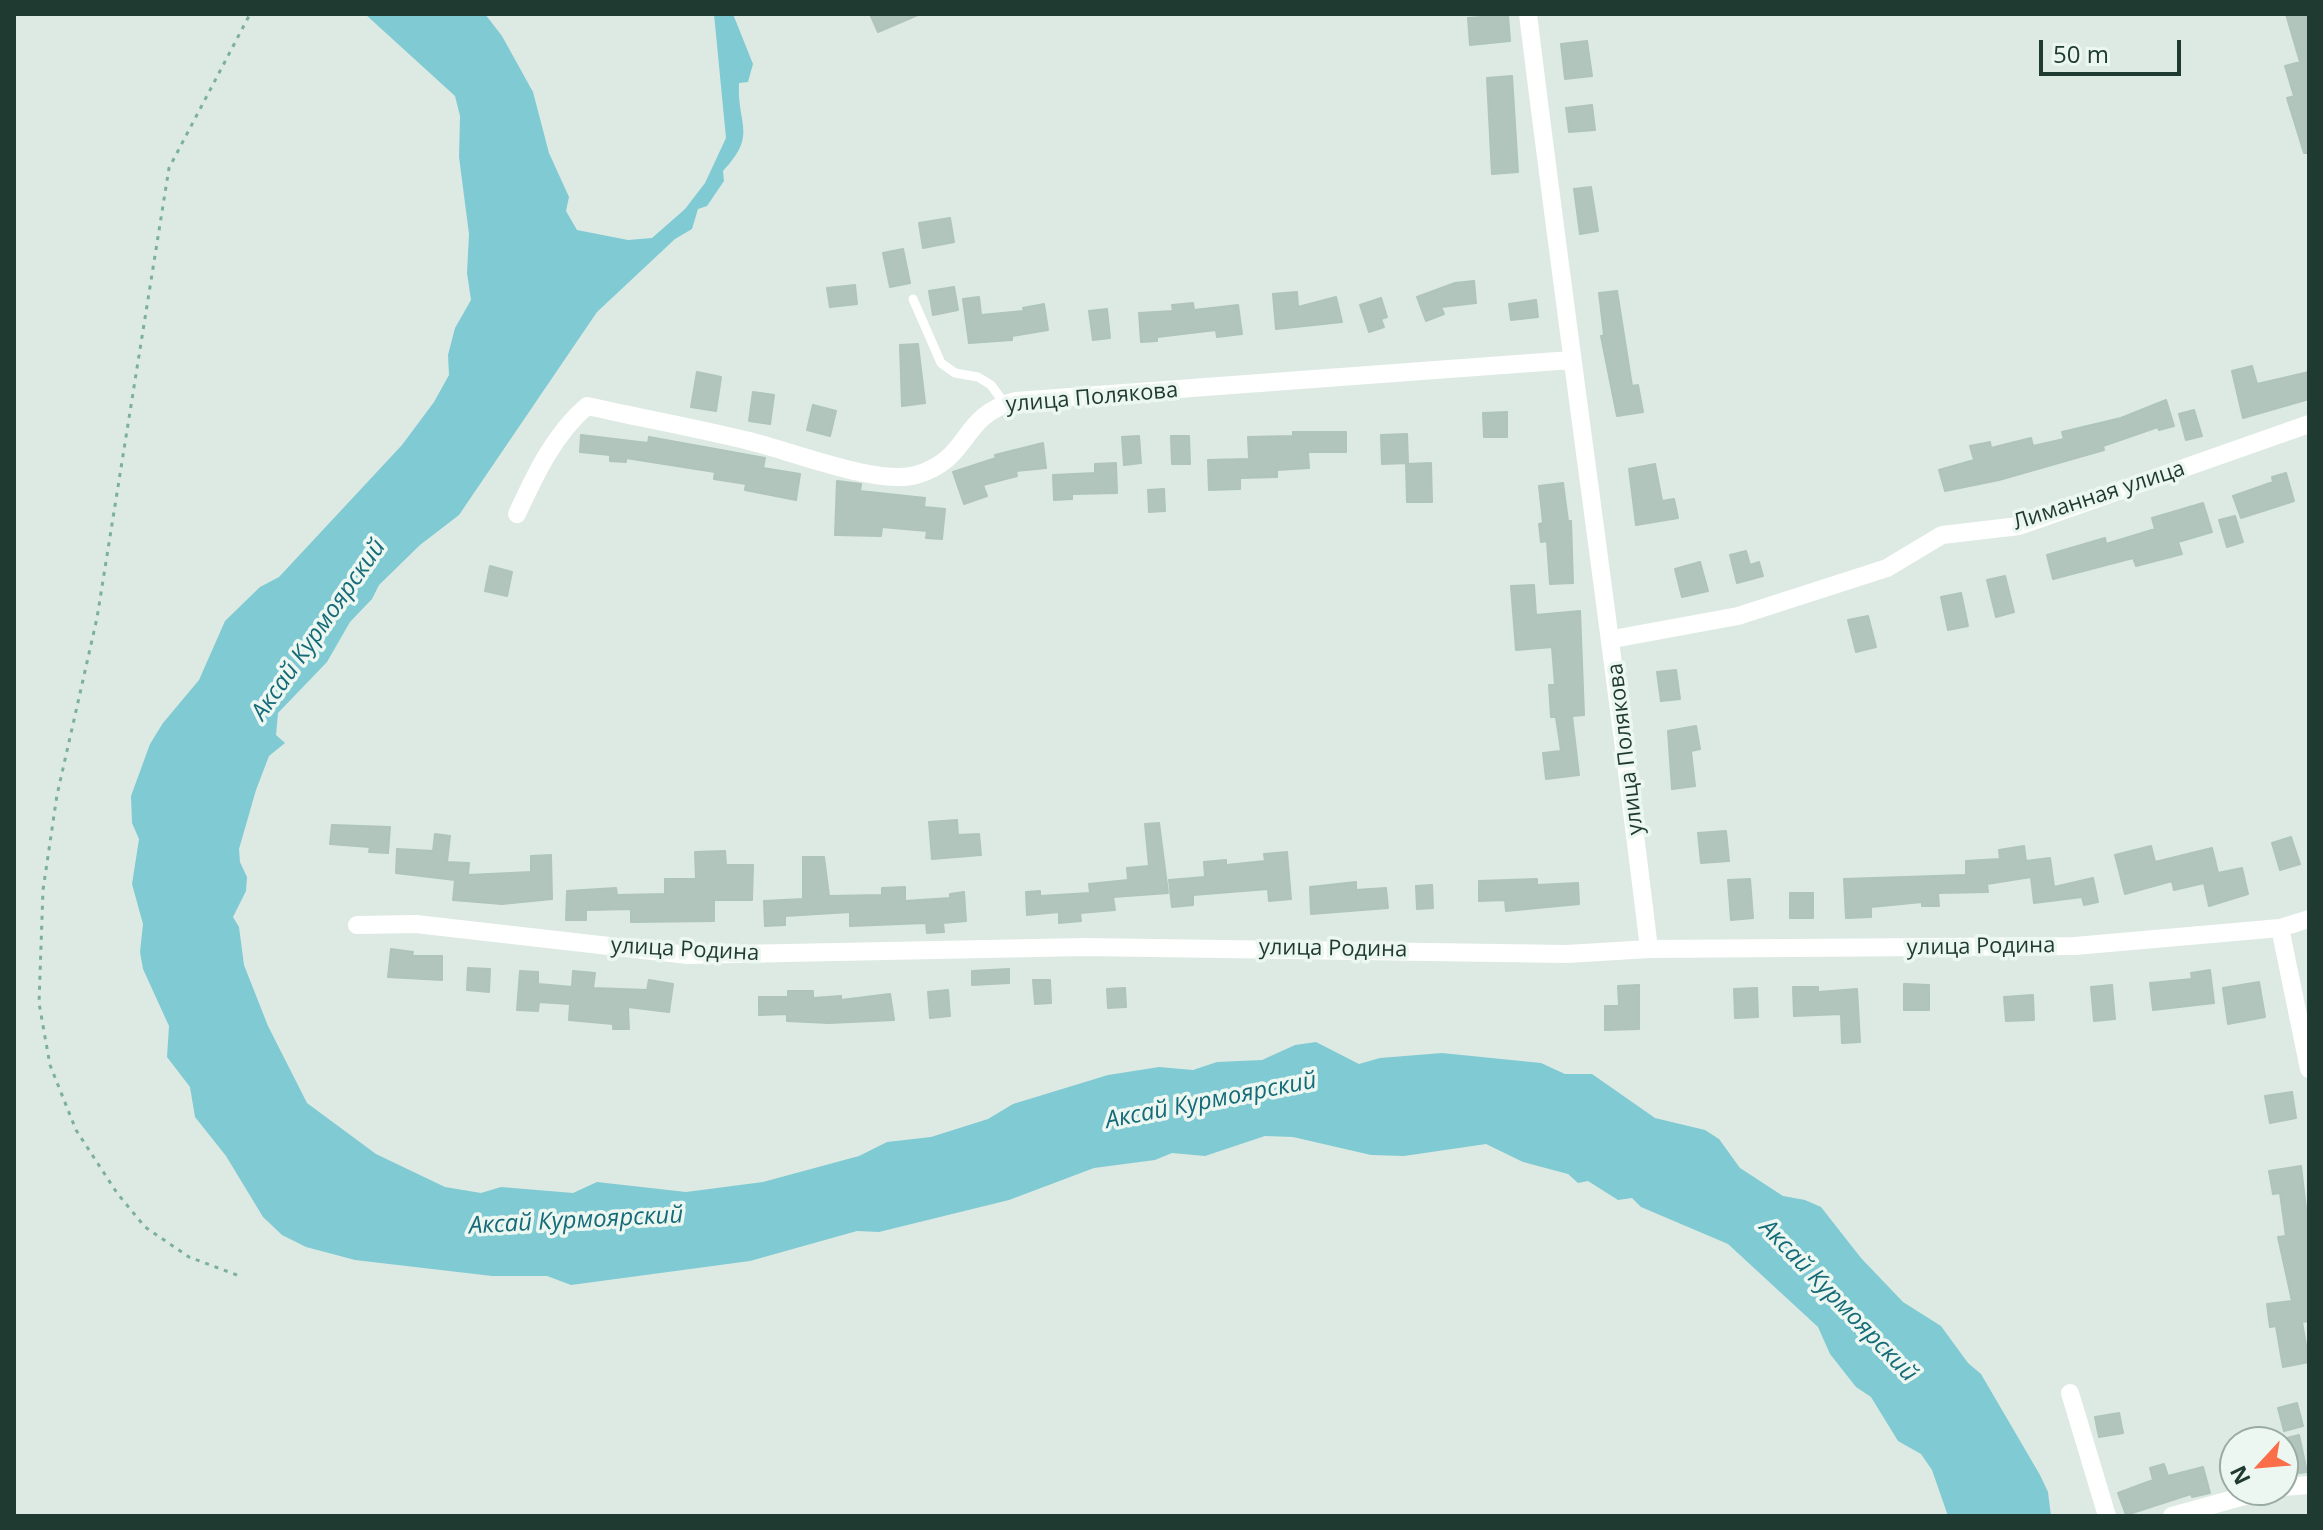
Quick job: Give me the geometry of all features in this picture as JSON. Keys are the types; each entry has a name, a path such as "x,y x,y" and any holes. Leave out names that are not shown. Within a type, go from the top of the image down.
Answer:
{"street":[{"name":"улица Полякова","path":"1528,14 1571,360 1613,639 1649,949"},
{"name":"улица Полякова","path":"517,514 552,448 573,418 587,406 750,441 896,479 934,469 950,458 982,415 1005,404 1571,360"},
{"name":"Лиманная улица","path":"1613,639 1738,616 1887,568 1942,535 2019,526 2309,424"},
{"name":"улица Родина","path":"357,925 416,924 688,955 1085,947 1567,954 1649,949 2075,946 2280,928 2309,919"},
{"path":"2280,928 2309,1069"},
{"path":"2070,1393 2107,1516"},
{"path":"2172,1516 2219,1503"}],"lane":[{"path":"913,299 941,363 955,373 978,377 991,385 1005,404"}],"path":[{"path":"237,1275 189,1257 156,1234 117,1193 76,1130 50,1065 39,1003 43,890 57,795 97,618 169,168 250,14"}],"water":[{"name":"Аксай Курмоярский","path":"365,14 485,14 502,36 533,92 549,153 569,197 566,211 577,230 628,240 652,238 685,209 705,183 726,138 714,14 733,14 753,64 748,82 739,83 743,129 740,148 723,171 724,181 707,206 698,209 692,229 675,239 597,312 459,515 420,545 379,585 372,599 350,622 327,662 278,713 276,735 285,743 269,756 256,790 239,849 240,862 247,877 246,891 233,917 239,927 244,965 268,1026 307,1103 376,1154 445,1187 481,1193 501,1187 573,1193 597,1182 686,1192 763,1182 859,1156 887,1142 931,1137 988,1119 1013,1104 1108,1075 1159,1067 1193,1070 1217,1062 1262,1060 1295,1045 1316,1042 1359,1064 1380,1058 1442,1053 1541,1063 1565,1074 1592,1074 1655,1118 1705,1130 1719,1139 1740,1168 1783,1196 1821,1207 1861,1258 1903,1302 1941,1326 1968,1363 1981,1374 2040,1475 2048,1492 2051,1516 1948,1516 1932,1470 1921,1454 1898,1441 1871,1397 1856,1387 1830,1354 1818,1327 1728,1244 1641,1207 1632,1198 1618,1200 1588,1181 1578,1183 1568,1174 1523,1162 1486,1144 1404,1156 1371,1155 1293,1137 1265,1136 1205,1156 1172,1153 1155,1160 1094,1168 1009,1200 879,1232 857,1231 750,1261 571,1285 547,1276 492,1276 355,1260 306,1247 282,1235 263,1217 226,1156 195,1117 190,1087 167,1057 169,1026 143,969 140,952 143,924 132,884 139,839 132,823 131,796 150,744 163,723 199,680 225,621 260,587 279,577 402,445 434,402 449,375 448,355 455,328 471,300 467,273 469,234 459,157 460,116 455,96"}],"building":[{"path":"870,14 920,14 878,32"},
{"path":"2286,14 2309,14 2309,153 2304,153 2287,98 2294,96 2285,66 2300,62"},
{"path":"1508,15 1510,41 1470,45 1468,18"},
{"path":"1587,41 1592,76 1565,79 1561,44"},
{"path":"1512,76 1518,172 1492,174 1487,78"},
{"path":"1592,105 1595,130 1569,132 1566,108"},
{"path":"1591,187 1598,231 1580,234 1574,189"},
{"path":"950,218 954,242 923,248 919,223"},
{"path":"903,249 910,283 890,287 883,253"},
{"path":"1474,281 1476,303 1441,307 1444,314 1426,321 1417,297 1455,283"},
{"path":"855,285 857,304 830,307 827,288"},
{"path":"954,287 958,310 933,315 929,291"},
{"path":"1617,291 1632,386 1638,385 1643,412 1617,416 1601,336 1604,335 1599,293"},
{"path":"1297,292 1298,307 1336,297 1342,322 1276,329 1273,294"},
{"path":"979,297 981,315 1024,311 1023,308 1044,304 1048,330 1012,336 1012,340 969,343 963,299"},
{"path":"1381,298 1387,317 1381,319 1384,327 1369,332 1360,305"},
{"path":"1536,300 1538,317 1511,320 1509,304"},
{"path":"1193,303 1194,310 1238,305 1242,334 1217,337 1216,330 1157,337 1157,341 1141,342 1139,313 1173,311 1172,305"},
{"path":"1107,309 1110,338 1093,340 1089,311"},
{"path":"918,344 925,403 902,406 900,345"},
{"path":"2252,366 2257,384 2309,372 2309,399 2243,418 2232,371"},
{"path":"697,372 721,377 716,411 691,407"},
{"path":"753,392 774,395 770,424 749,421"},
{"path":"2166,400 2174,426 2159,430 2158,427 2103,446 2104,450 1999,480 1945,491 1939,470 1974,460 1970,446 1990,442 1991,448 2031,438 2033,446 2064,439 2062,432 2121,418"},
{"path":"813,405 836,411 830,436 807,430"},
{"path":"2194,410 2202,436 2186,440 2179,414"},
{"path":"1507,412 1507,437 1484,437 1483,413"},
{"path":"1293,432 1346,432 1346,452 1308,452 1309,468 1277,470 1277,477 1240,478 1240,489 1209,490 1208,460 1249,459 1248,437 1293,436"},
{"path":"1407,434 1408,463 1382,464 1381,435"},
{"path":"581,435 648,443 649,437 765,458 763,468 800,474 796,500 745,490 746,484 714,479 715,472 626,458 626,462 610,461 610,455 580,452"},
{"path":"1139,436 1141,463 1124,465 1122,437"},
{"path":"1171,436 1189,436 1190,464 1172,464"},
{"path":"1043,443 1046,468 1016,471 1017,476 983,485 987,496 964,504 953,472 996,458 995,455"},
{"path":"1116,463 1117,493 1072,494 1072,499 1054,500 1053,475 1095,473 1095,464"},
{"path":"1431,463 1432,502 1407,502 1406,464"},
{"path":"1655,464 1662,501 1674,499 1678,518 1636,525 1629,469"},
{"path":"2286,473 2294,501 2241,518 2233,496 2273,482 2272,477"},
{"path":"837,481 861,484 860,491 925,498 924,507 945,509 942,539 926,538 927,531 882,527 881,536 835,535"},
{"path":"1563,483 1568,521 1571,521 1573,583 1550,584 1547,541 1541,542 1539,524 1543,523 1539,486"},
{"path":"1164,489 1165,511 1149,512 1148,490"},
{"path":"2203,503 2212,532 2178,542 2182,554 2136,566 2133,558 2053,579 2047,555 2105,538 2106,544 2155,529 2152,518"},
{"path":"2235,516 2243,542 2227,547 2219,520"},
{"path":"1746,551 1750,565 1759,562 1763,576 1737,583 1730,555"},
{"path":"1700,562 1708,591 1682,597 1675,569"},
{"path":"490,566 512,572 507,596 485,591"},
{"path":"2005,576 2014,612 1996,617 1987,580"},
{"path":"1534,585 1536,615 1580,611 1584,715 1572,716 1579,775 1546,779 1543,753 1561,751 1556,717 1551,717 1549,685 1555,685 1552,647 1516,650 1511,586"},
{"path":"1961,593 1968,626 1948,630 1941,597"},
{"path":"1868,616 1876,647 1856,652 1848,620"},
{"path":"1676,670 1680,699 1661,701 1657,672"},
{"path":"1696,726 1700,749 1691,751 1695,786 1672,789 1668,731"},
{"path":"957,820 958,835 979,834 981,855 932,859 929,822"},
{"path":"1159,823 1168,893 1113,897 1115,910 1080,913 1081,921 1059,923 1059,912 1027,915 1026,892 1040,891 1040,896 1090,893 1089,884 1128,880 1127,868 1149,866 1145,824"},
{"path":"332,825 390,827 388,853 369,852 370,847 330,844"},
{"path":"1726,831 1729,861 1701,863 1698,833"},
{"path":"435,834 450,836 447,862 469,863 468,875 531,872 531,856 551,855 552,899 502,904 453,900 455,880 396,873 397,849 433,851"},
{"path":"2291,837 2300,864 2280,870 2272,843"},
{"path":"2024,846 2026,861 2050,858 2054,887 2093,878 2098,902 2084,905 2082,897 2034,903 2031,877 1987,884 1988,892 1938,893 1939,906 1922,906 1922,902 1871,907 1871,917 1846,918 1844,879 1966,875 1966,861 2000,859 1999,850"},
{"path":"2151,846 2155,862 2212,848 2218,873 2242,868 2248,894 2209,906 2204,883 2174,890 2172,881 2125,894 2115,855"},
{"path":"725,851 726,865 753,865 752,900 714,900 714,921 631,922 631,909 586,910 586,920 566,920 567,891 616,888 617,895 665,894 665,879 696,879 695,852"},
{"path":"1287,852 1291,899 1269,901 1268,889 1193,895 1193,905 1172,907 1169,880 1205,877 1204,862 1226,860 1226,865 1265,861 1264,854"},
{"path":"803,857 824,857 829,896 882,895 882,888 905,887 905,901 950,898 950,894 964,892 966,921 943,923 944,932 927,933 926,923 850,926 850,912 785,916 785,925 765,926 764,901 803,899"},
{"path":"1537,879 1537,885 1578,883 1579,904 1506,911 1505,900 1479,901 1479,881"},
{"path":"1750,879 1753,918 1731,920 1728,880"},
{"path":"1356,882 1356,890 1386,888 1388,908 1311,914 1310,887"},
{"path":"1432,885 1433,908 1417,909 1416,886"},
{"path":"1790,893 1813,893 1813,918 1790,918"},
{"path":"391,949 413,952 412,956 442,956 442,980 388,977"},
{"path":"468,968 490,969 489,992 467,990"},
{"path":"1009,969 1009,983 972,985 972,971"},
{"path":"2210,970 2214,1003 2153,1010 2150,983 2192,979 2191,973"},
{"path":"520,971 538,972 538,984 572,987 573,971 595,973 593,988 647,990 649,980 673,984 669,1012 628,1007 629,1029 613,1029 613,1024 569,1020 570,1004 539,1002 538,1011 517,1010"},
{"path":"1033,980 1050,980 1051,1003 1035,1004"},
{"path":"2259,982 2265,1017 2228,1024 2223,988"},
{"path":"1904,984 1929,985 1929,1010 1904,1010"},
{"path":"1639,985 1639,1029 1605,1030 1605,1006 1619,1006 1618,986"},
{"path":"2112,985 2115,1019 2094,1021 2091,987"},
{"path":"1793,987 1818,987 1818,992 1857,989 1860,1042 1842,1043 1841,1014 1794,1016"},
{"path":"1125,988 1126,1007 1108,1008 1107,989"},
{"path":"1757,988 1758,1017 1735,1018 1734,989"},
{"path":"948,990 950,1016 930,1018 928,992"},
{"path":"788,991 813,991 813,998 841,996 841,1000 890,994 894,1020 829,1023 787,1021 787,1014 759,1015 759,997 788,997"},
{"path":"2033,995 2034,1020 2006,1021 2004,997"},
{"path":"2292,1092 2296,1118 2270,1123 2265,1096"},
{"path":"2301,1166 2309,1234 2309,1278 2306,1279 2309,1321 2302,1322 2309,1362 2283,1367 2276,1326 2270,1327 2267,1304 2292,1301 2278,1237 2286,1236 2280,1193 2273,1194 2269,1171"},
{"path":"2297,1403 2303,1426 2283,1426 2278,1408"},
{"path":"2119,1413 2123,1433 2099,1437 2095,1417"},
{"path":"2299,1435 2307,1472 2299,1473"},
{"path":"2164,1464 2168,1476 2203,1467 2210,1493 2192,1497 2191,1494 2126,1515 2118,1493 2153,1480 2150,1468"}]}
